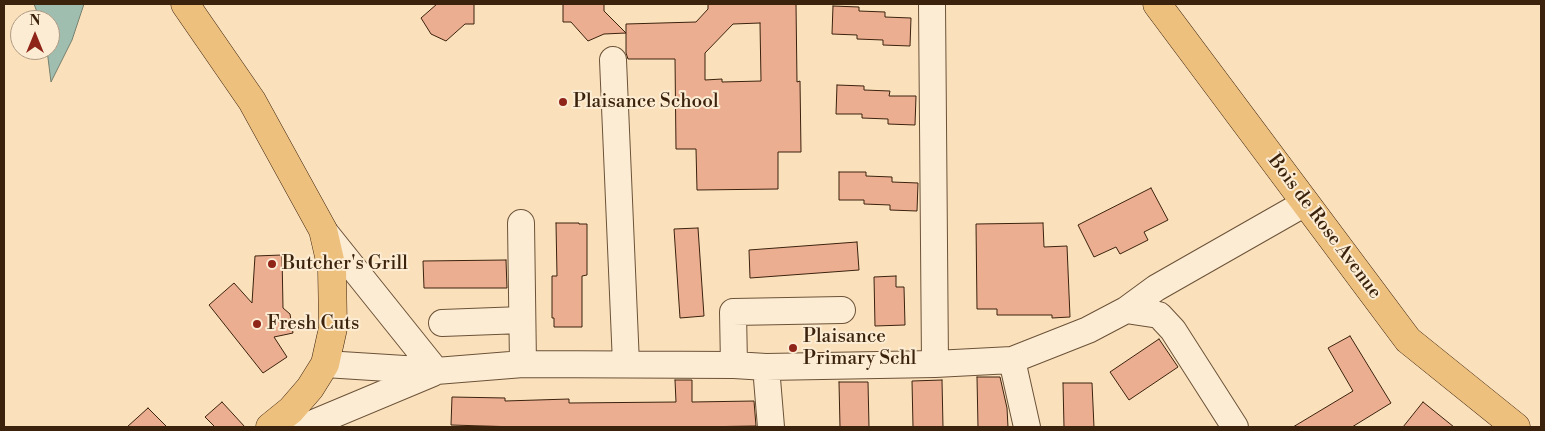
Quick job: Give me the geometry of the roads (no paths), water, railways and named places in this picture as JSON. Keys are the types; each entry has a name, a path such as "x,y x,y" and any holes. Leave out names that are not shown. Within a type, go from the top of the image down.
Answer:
{"main road":[{"path":"185,4 252,101 323,230 332,269 333,328 325,364 310,388 291,410 270,427"},
{"name":"Bois de Rose Avenue","path":"1157,4 1408,340 1516,427"}],"street":[{"path":"932,4 935,364"},
{"path":"613,60 626,364"},
{"path":"325,364 436,371 523,364 734,365 766,367 935,364 1012,360 1088,330 1126,310 1156,288 1300,206"},
{"path":"521,223 523,364"},
{"path":"323,230 436,371"},
{"path":"734,365 733,312 842,310"},
{"path":"1126,310 1159,315 1173,330 1235,427"},
{"path":"442,322 522,320"},
{"path":"1012,360 1027,427"},
{"path":"766,367 771,427"},
{"path":"304,427 436,371"}],"place":[{"name":"Plaisance School","path":"563,102"},
{"name":"Butcher's Grill","path":"272,264"},
{"name":"Fresh Cuts","path":"257,324"},
{"name":"Plaisance Primary Schl","path":"793,348"}]}
